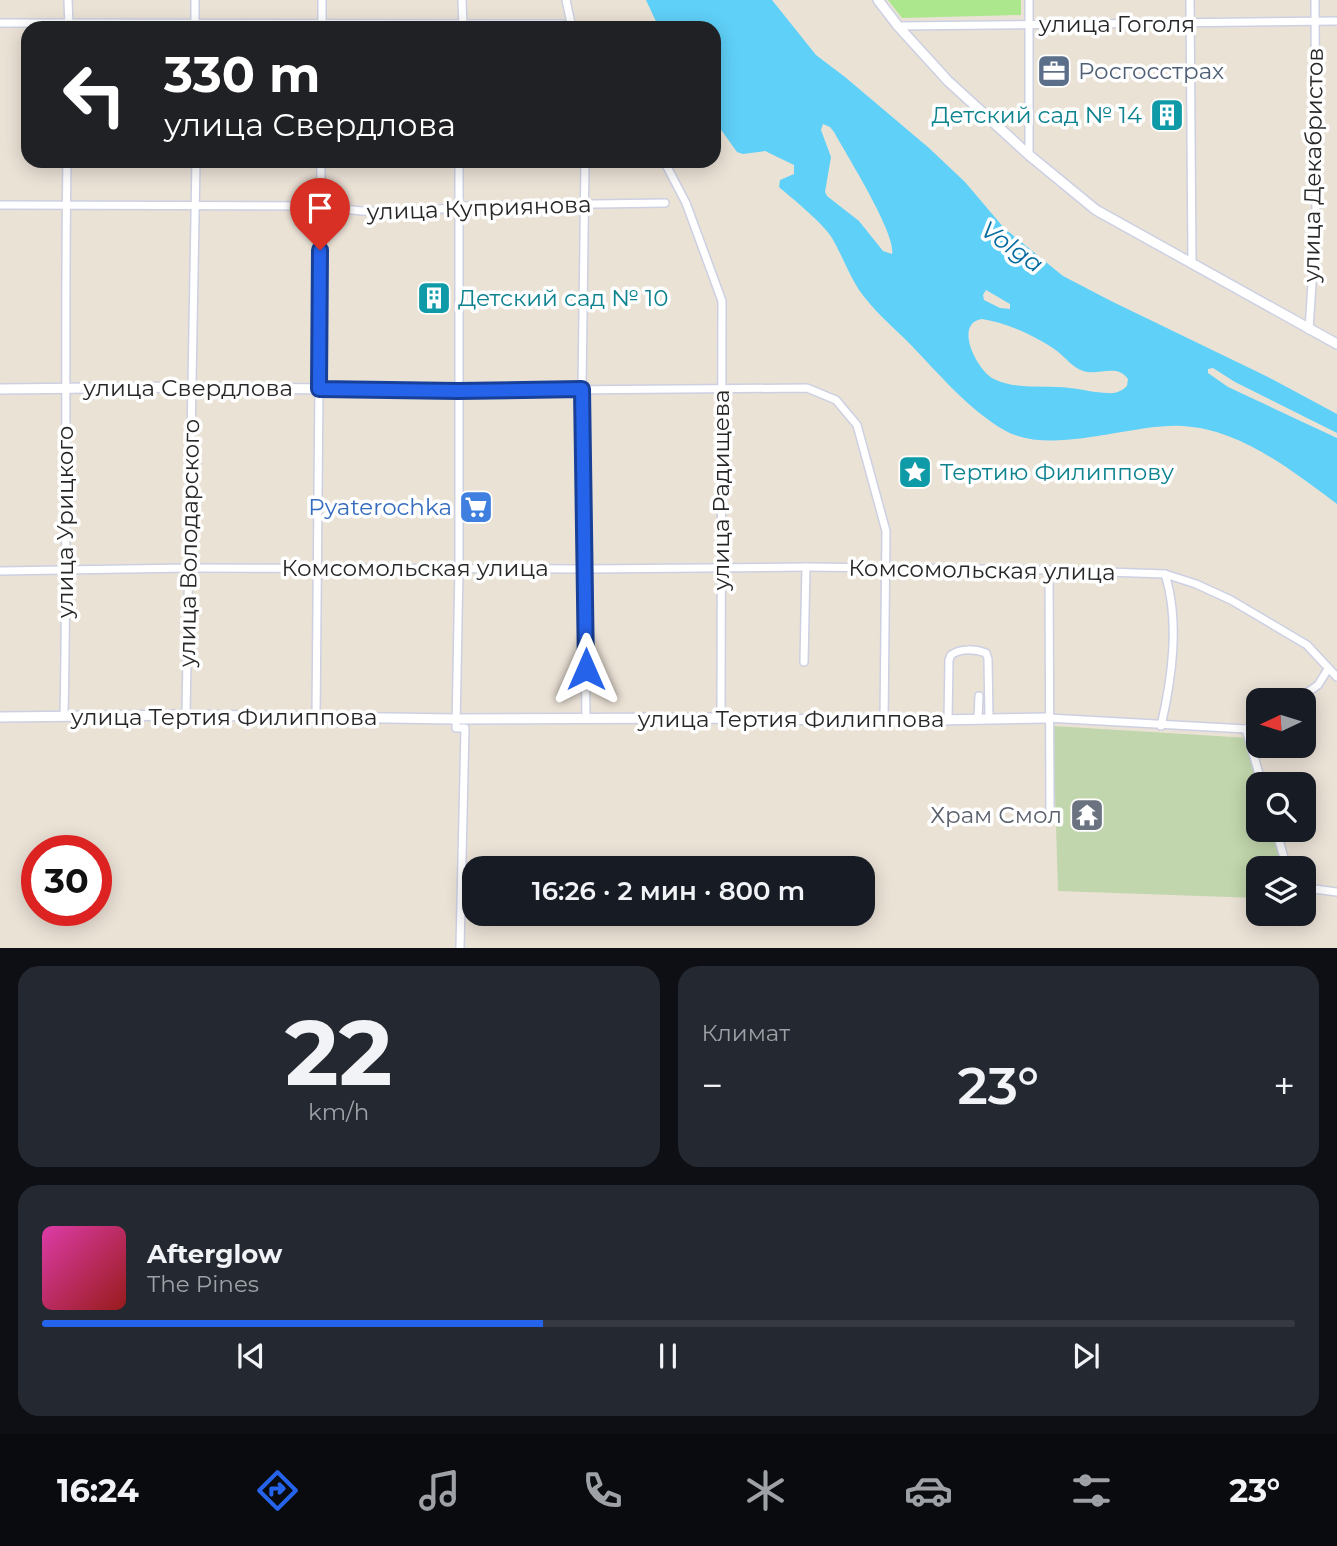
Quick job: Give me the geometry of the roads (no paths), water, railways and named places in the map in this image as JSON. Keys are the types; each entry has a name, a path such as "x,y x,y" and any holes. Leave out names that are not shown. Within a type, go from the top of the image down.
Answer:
{"street":[{"path":"68,0 69,21"},
{"path":"195,0 195,21"},
{"path":"322,0 322,21"},
{"path":"462,0 463,21"},
{"path":"566,0 568,21"},
{"path":"878,0 948,81 1029,155 1096,210 1337,344"},
{"path":"1029,0 1029,155"},
{"path":"1190,0 1192,264"},
{"name":"улица Декабристов","path":"1310,330 1316,221 1315,0"},
{"name":"улица Гоголя","path":"898,26 1337,21"},
{"path":"0,23 21,24"},
{"name":"улица Урицкого","path":"64,716 67,569 64,387 67,168"},
{"name":"улица Володарского","path":"186,715 196,168"},
{"path":"316,718 321,168"},
{"path":"459,168 456,728 465,728 460,947"},
{"path":"585,168 582,389 586,719"},
{"name":"улица Радищева","path":"668,168 686,203 722,301 720,718"},
{"name":"улица Куприянова","path":"0,205 320,206 358,212 429,213 458,206 665,203"},
{"name":"улица Свердлова","path":"0,389 190,387 458,391 807,388 836,400 857,425 886,531 884,567"},
{"path":"804,662 806,567"},
{"path":"884,567 884,721"},
{"name":"Комсомольская улица","path":"0,571 190,568 884,567 1165,574 1231,600 1307,645 1337,677"},
{"path":"1049,570 1050,812"},
{"path":"1161,726 1170,690 1172,644 1171,593 1165,574"},
{"path":"948,720 949,660 951,655 963,650 981,651 986,653 988,659 983,719"},
{"path":"1314,688 1328,669"},
{"path":"979,696 983,719"},
{"name":"улица Тертия Филиппова","path":"0,717 186,715 456,722 720,718 884,721 1048,718 1246,729"},
{"path":"1316,889 1337,891"}],"water":[{"name":"Volga","path":"646,0 772,0 816,55 929,148 965,182 1004,228 1063,276 1337,414 1337,433 1235,382 1213,368 1208,369 1208,373 1228,387 1337,438 1337,504 1265,454 1245,443 1204,429 1162,426 1068,440 1023,437 1004,430 978,412 954,390 870,304 855,284 828,232 779,187 780,180 794,174 794,165 765,151 743,154 737,152 721,130 721,21 656,21","holes":["823,124 830,127 887,230 892,254 883,251 859,221 825,192 831,157 821,130","986,290 1010,304 1010,309 1000,308 984,300","982,319 1031,335 1083,371 1113,371 1124,374 1128,379 1127,386 1116,393 1103,393 1070,388 1021,386 994,379 981,367 971,348 969,329 973,322"]}],"place":[{"name":"Росгосстрах","path":"1054,71"},
{"name":"Детский сад № 14","path":"1167,115"},
{"name":"Детский сад № 10","path":"434,298"},
{"name":"Тертию Филиппову","path":"915,472"},
{"name":"Pyaterochka","path":"476,507"},
{"name":"Храм Смол","path":"1087,815"}]}
